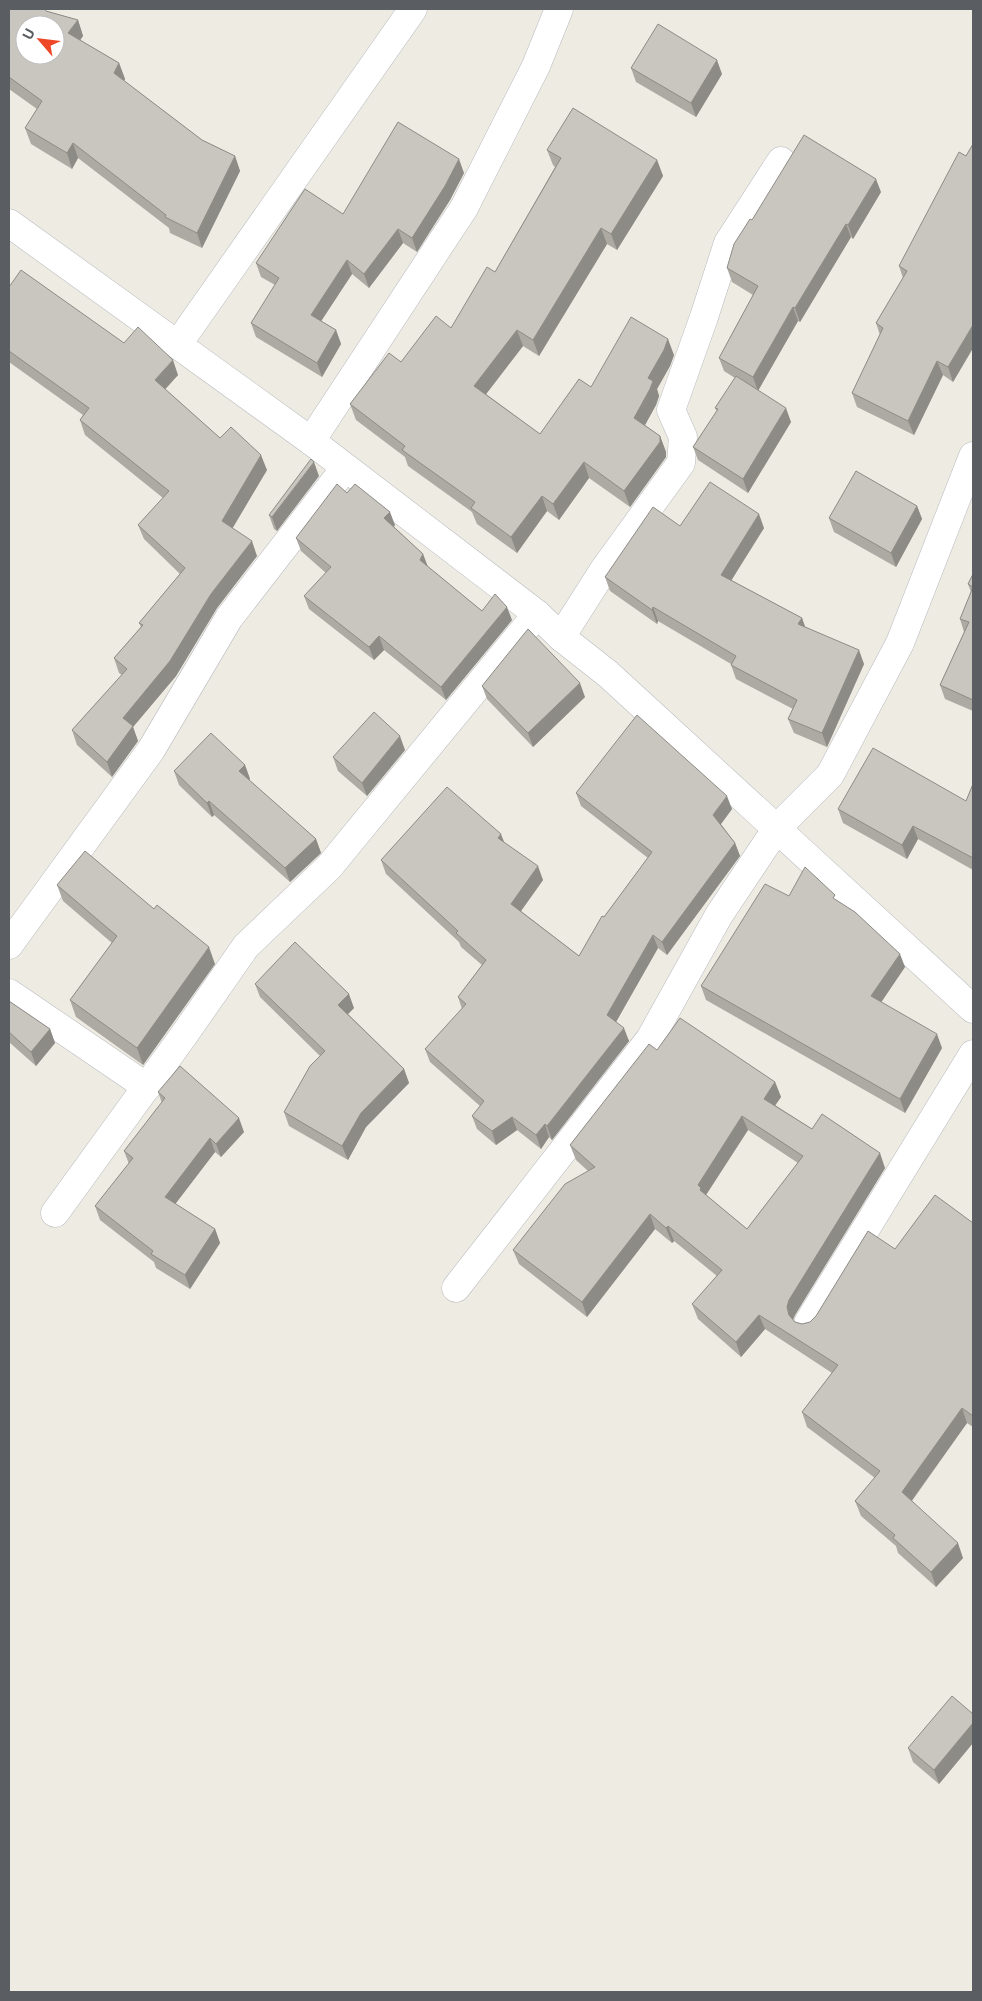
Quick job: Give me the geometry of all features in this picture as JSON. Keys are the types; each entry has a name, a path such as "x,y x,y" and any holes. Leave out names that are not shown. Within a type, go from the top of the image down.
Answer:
{"street":[{"path":"178,344 413,9"},
{"path":"311,441 464,208 536,66 559,9"},
{"path":"561,637 602,571 681,463 682,437 671,410 676,394 728,243 781,161"},
{"path":"9,222 311,441 537,614 561,637 608,674 973,1008"},
{"path":"456,1288 650,1039 719,915 777,828 830,775 900,643 973,456"},
{"path":"9,945 151,750 230,618 346,468"},
{"path":"55,1213 147,1087 246,946 328,867 537,614"},
{"path":"9,993 147,1087"},
{"path":"808,1323 973,1054"}],"building":[{"path":"9,9 44,9 60,15 15,15 15,65 65,65 65,16 78,20 68,33 119,63 114,73 202,140 235,156 197,233 165,217 166,215 73,143 67,153 25,128 42,101 9,77"},
{"path":"658,24 717,60 691,103 631,68"},
{"path":"573,108 657,160 611,234 601,228 533,340 517,330 474,386 540,434 579,379 591,387 631,317 668,339 648,378 653,381 650,389 634,418 660,436 660,442 624,491 584,462 553,504 542,496 511,537 471,508 475,502 402,450 405,446 350,404 389,353 401,362 436,316 451,328 487,267 495,272 561,158 547,150"},
{"path":"398,122 459,159 445,186 412,238 398,229 364,274 347,260 311,315 336,330 317,363 251,323 279,278 256,263 305,189 343,214"},
{"path":"804,135 876,179 795,308 793,307 753,377 719,358 758,286 727,268 734,244 750,219 752,220"},
{"path":"973,144 973,325 948,367 937,361 908,421 852,393 883,328 876,323 907,271 899,266 959,152 966,156"},
{"path":"21,270 124,343 138,327 173,360 155,380 220,438 231,427 261,455 222,521 252,541 211,594 170,661 123,718 133,726 107,762 72,730 127,669 114,658 143,625 139,623 185,568 138,525 169,491 80,420 89,408 9,351 9,287"},
{"path":"736,376 786,408 743,479 693,447 718,409 715,408"},
{"path":"311,459 314,462 272,517 269,515"},
{"path":"856,471 917,506 891,553 829,518"},
{"path":"710,482 759,514 721,575 802,618 798,624 859,650 822,733 788,719 797,700 731,665 736,656 653,607 652,610 605,577 653,507 680,526"},
{"path":"337,484 347,493 355,484 390,512 384,518 423,554 420,560 482,611 495,594 507,607 441,687 379,636 369,647 304,596 331,567 296,538"},
{"path":"973,574 973,587 968,584"},
{"path":"973,587 973,700 940,685 969,622 960,619"},
{"path":"528,629 580,683 528,733 482,686"},
{"path":"374,712 400,736 362,783 333,757"},
{"path":"637,715 727,796 713,815 735,843 662,942 653,935 607,1015 624,1028 547,1126 545,1124 536,1135 512,1117 492,1131 472,1116 484,1101 425,1049 466,1004 458,997 486,960 456,933 458,931 381,860 447,787 501,834 498,838 538,866 511,904 579,956 602,916 604,917 652,852 576,793"},
{"path":"211,733 245,765 239,771 316,839 285,868 209,801 207,803 174,771"},
{"path":"873,748 966,801 973,784 973,858 913,826 902,845 838,809"},
{"path":"85,851 154,909 157,905 209,947 137,1048 70,1000 117,936 57,885"},
{"path":"805,867 835,895 833,898 855,912 900,954 871,996 937,1034 900,1099 701,986 765,884 789,896"},
{"path":"295,942 349,994 338,1005 404,1069 361,1113 342,1146 284,1112 310,1066 325,1051 255,984"},
{"path":"9,1001 50,1029 31,1052 9,1032"},
{"path":"680,1018 775,1082 764,1099 812,1129 822,1114 880,1153 789,1300 787,1307 789,1315 795,1322 802,1324 810,1322 816,1316 868,1231 895,1249 935,1195 973,1223 973,1416 962,1408 902,1492 958,1543 931,1572 893,1538 895,1535 855,1501 880,1471 802,1412 838,1365 759,1315 736,1342 692,1304 722,1270 668,1226 666,1228 650,1214 582,1302 513,1250 565,1184 595,1167 570,1145 649,1044 657,1050","holes":["742,1116 803,1156 747,1229 700,1190 701,1188 698,1185"]},
{"path":"180,1066 239,1118 216,1144 210,1138 165,1197 215,1229 185,1275 151,1254 153,1251 95,1206 133,1158 124,1151 165,1098 158,1092"},
{"path":"952,1696 973,1714 973,1723 934,1770 908,1748"}]}
